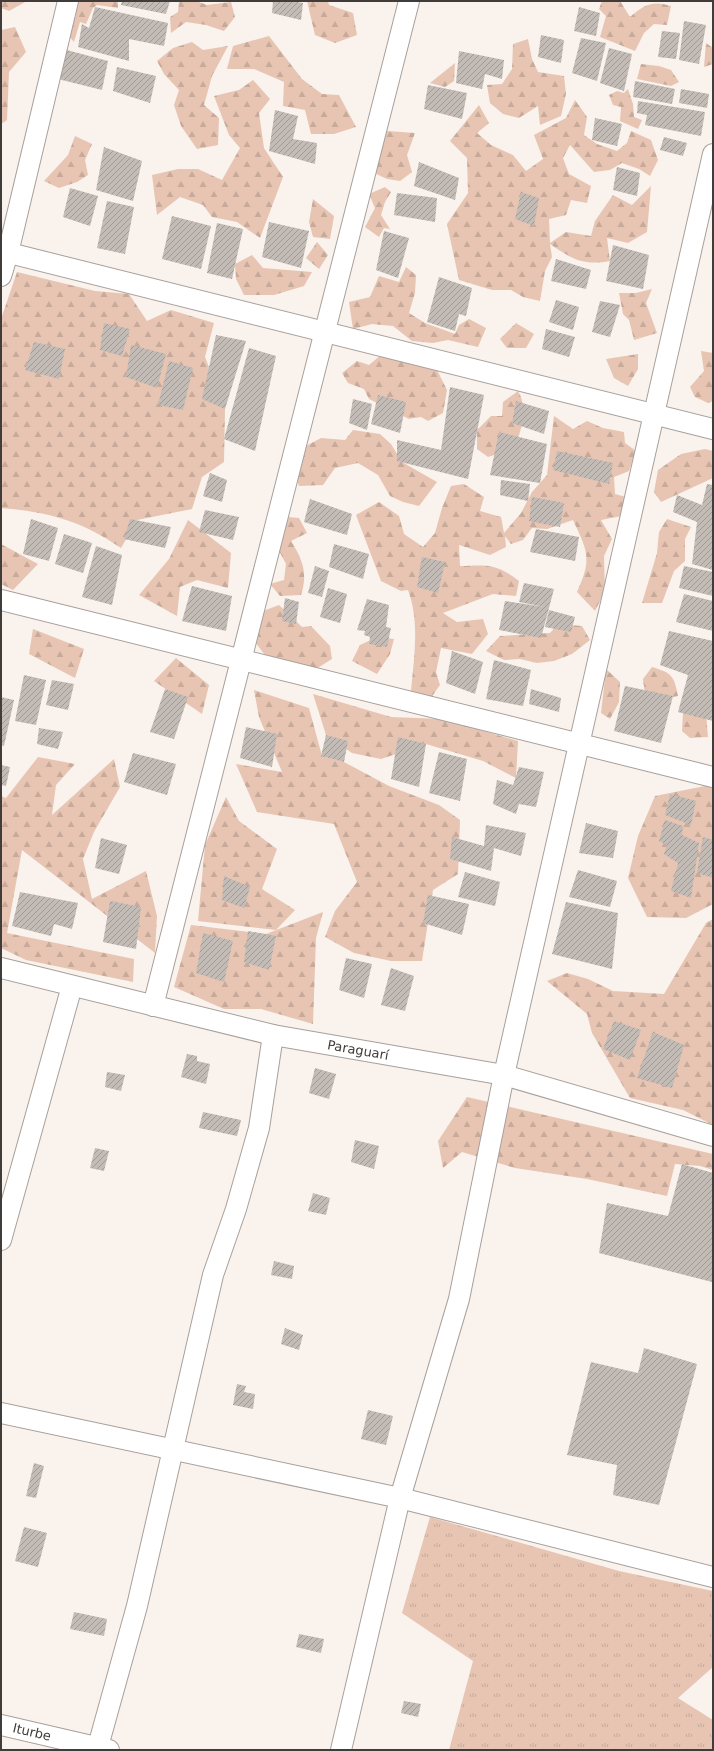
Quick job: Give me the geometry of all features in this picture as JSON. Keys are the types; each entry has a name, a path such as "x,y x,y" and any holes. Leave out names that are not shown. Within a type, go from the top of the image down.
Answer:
{"street":[{"path":"1,276 4,252 68,1"},
{"path":"153,1006 326,332 409,1"},
{"path":"341,1750 400,1498 459,1299 504,1075 713,154"},
{"path":"4,252 713,429"},
{"path":"1,600 713,777"},
{"name":"Paraguarí","path":"1,968 273,1036 504,1075 713,1136"},
{"path":"1,1240 72,986"},
{"path":"101,1749 174,1450 213,1275 236,1209 259,1128 273,1036"},
{"path":"1,1413 400,1498 713,1577"},
{"name":"Iturbe","path":"1,1725 101,1749"}],"green space":[{"path":"1,1 27,1 9,11 1,8"},
{"path":"74,1 118,1 118,8 97,5 93,8 86,24 80,22 74,42 65,32 76,16"},
{"path":"179,1 196,1 207,5 231,2 235,17 224,31 206,25 186,22 171,33 170,17 178,12"},
{"path":"307,1 328,1 329,5 353,13 357,35 335,43 315,35"},
{"path":"602,1 620,1 630,17 640,9 649,5 664,4 671,6 667,25 654,24 644,33 635,51 600,37 606,16 599,9"},
{"path":"15,27 26,52 9,72 7,120 1,124 1,30"},
{"path":"269,36 302,79 322,94 339,95 356,127 334,134 311,134 305,110 283,106 284,82 254,69 227,69 233,46"},
{"path":"528,39 532,59 538,72 564,76 566,94 561,116 540,125 538,106 519,118 503,114 490,103 487,85 502,84 512,69 513,44"},
{"path":"192,42 203,50 228,46 212,76 204,105 219,118 218,145 197,149 181,126 174,105 179,90 164,74 157,61 173,48"},
{"path":"706,43 713,48 713,64 704,67"},
{"path":"455,63 454,81 445,87 430,83"},
{"path":"641,64 659,66 671,70 679,82 671,86 637,79"},
{"path":"253,80 270,99 259,113 264,148 283,177 260,238 237,222 212,217 203,205 180,197 157,215 152,175 178,169 198,169 222,180 240,148 229,135 214,96 239,90"},
{"path":"628,89 633,104 634,117 642,120 638,129 620,121 621,107 613,105 609,95 617,91 624,93"},
{"path":"575,100 587,117 584,135 597,144 617,151 627,143 631,131 651,140 658,160 650,176 639,169 622,163 610,170 594,172 570,145 563,158 569,174 591,186 587,203 571,200 566,215 549,219 550,243 566,232 591,236 595,221 613,195 632,205 651,186 647,232 628,243 607,238 610,261 592,263 585,262 565,254 550,244 552,257 545,271 540,301 523,297 511,290 492,290 459,280 447,224 468,193 467,158 450,141 479,105 489,123 477,133 491,145 513,155 526,171 543,159 534,135 566,118"},
{"path":"387,131 415,133 407,155 412,172 400,181 387,179 372,172"},
{"path":"75,136 92,144 85,160 88,175 77,182 59,188 44,181 68,155"},
{"path":"385,187 391,192 385,202 381,215 390,229 384,228 379,237 365,227 375,208 369,194"},
{"path":"313,199 334,216 330,239 313,237 309,222"},
{"path":"317,242 328,255 319,269 306,258"},
{"path":"252,255 263,268 312,272 304,286 274,295 244,295 236,279 235,264"},
{"path":"406,267 416,275 415,293 409,313 425,323 455,334 459,325 469,319 486,328 478,347 448,340 433,343 412,341 393,326 372,324 353,329 349,302 370,297 379,276 399,282"},
{"path":"17,272 95,291 129,294 147,321 171,310 214,323 205,357 225,409 224,462 202,477 192,509 137,520 121,548 93,531 64,519 35,512 1,508 1,319"},
{"path":"652,289 646,303 657,333 634,340 629,320 623,314 619,293 636,293"},
{"path":"516,323 534,334 526,348 507,348 500,339"},
{"path":"701,351 713,353 713,401 708,403 695,397 690,387 704,371"},
{"path":"382,354 435,366 447,390 443,413 428,421 421,417 409,419 369,399 364,389 348,383 342,373 357,361 369,365"},
{"path":"638,354 638,369 628,386 614,378 606,359"},
{"path":"518,391 523,405 523,420 514,449 488,457 477,449 477,430 491,416 502,416 503,402"},
{"path":"554,416 573,429 587,421 603,428 624,432 625,443 636,451 629,471 614,477 615,494 626,497 622,516 601,520 612,539 604,556 605,591 595,611 577,592 585,571 586,556 585,548 573,520 547,529 532,528 523,540 511,544 505,536 506,547 490,555 459,545 460,566 491,566 504,571 519,581 516,596 493,594 443,613 457,622 483,619 488,634 472,654 441,648 436,672 440,685 428,702 411,691 415,653 415,627 412,602 408,590 401,591 381,581 356,515 379,502 399,516 404,534 423,547 435,533 442,508 451,486 464,484 484,497 480,511 501,517 504,533 521,513 532,492 547,475"},
{"path":"353,430 380,434 391,444 402,462 437,482 419,506 403,502 390,496 378,475 358,463 335,468 323,485 299,486 294,472 302,448 321,438 345,440"},
{"path":"705,449 713,451 713,478 661,502 654,492 658,470 681,454"},
{"path":"289,517 299,518 307,533 291,541 299,554 303,567 304,580 301,595 280,596 270,584 284,580 286,564 277,547"},
{"path":"667,519 691,527 685,539 685,561 674,571 662,603 642,603 657,553 659,532"},
{"path":"188,520 231,553 228,588 197,580 180,587 177,616 139,595 169,559"},
{"path":"1,544 38,564 13,590 1,584"},
{"path":"279,605 302,627 311,626 330,646 332,659 311,672 271,663 255,642 263,611"},
{"path":"558,624 582,626 590,640 572,654 554,661 537,663 520,659 504,660 486,651 500,636 550,633"},
{"path":"33,629 84,649 75,678 29,654"},
{"path":"377,637 394,639 390,654 377,674 352,661 360,645"},
{"path":"176,658 209,685 202,714 154,681"},
{"path":"652,667 664,671 671,676 678,696 646,702 643,679"},
{"path":"606,669 620,682 619,702 610,719 601,713"},
{"path":"254,690 309,708 322,756 344,762 389,786 439,805 460,820 458,874 433,890 422,961 391,961 354,953 325,937 335,911 357,882 334,824 257,812 236,764 282,772 259,717"},
{"path":"313,694 391,717 443,719 518,741 516,778 483,761 426,744 381,759 352,753 326,735"},
{"path":"683,713 706,713 708,737 690,738 682,731"},
{"path":"38,757 75,764 56,785 52,815 114,759 120,787 94,832 83,859 92,899 146,871 157,916 155,953 22,850 7,933 134,959 133,982 26,960 1,948 1,796 6,798"},
{"path":"713,785 713,904 686,918 647,917 628,878 638,836 655,796"},
{"path":"226,797 239,821 277,849 262,889 295,910 276,930 198,921 205,845"},
{"path":"323,912 316,938 313,1024 261,1009 224,1009 174,987 191,925 266,934"},
{"path":"713,919 713,1125 683,1110 630,1098 592,1033 587,1014 547,981 567,973 588,979 613,991 664,994 706,923"},
{"path":"467,1097 713,1154 713,1170 700,1166 675,1164 667,1196 587,1179 515,1168 462,1152 443,1168 438,1141"},
{"path":"430,1517 619,1571 713,1591 713,1667 678,1698 713,1720 713,1750 449,1750 473,1661 402,1613"}],"building":[{"path":"122,1 170,1 166,14 121,5"},
{"path":"273,1 292,1 303,3 301,20 272,13"},
{"path":"95,7 168,23 164,46 129,39 129,61 78,47 82,24 89,28"},
{"path":"579,7 600,13 596,36 574,31"},
{"path":"684,21 706,25 699,64 679,60"},
{"path":"662,31 680,33 676,59 658,57"},
{"path":"541,35 564,40 561,63 538,57"},
{"path":"581,38 606,43 597,81 572,73"},
{"path":"609,48 632,54 624,91 600,83"},
{"path":"63,49 108,61 102,90 58,79"},
{"path":"459,51 504,60 502,79 485,74 482,89 456,83"},
{"path":"117,67 156,76 150,103 113,91"},
{"path":"635,81 675,89 672,104 633,97"},
{"path":"428,85 467,93 462,119 424,109"},
{"path":"681,89 709,94 707,108 679,103"},
{"path":"638,101 705,112 701,136 645,125 647,115 637,113"},
{"path":"275,110 298,116 293,139 317,143 315,164 269,151"},
{"path":"595,118 622,124 617,146 592,140"},
{"path":"664,137 687,143 683,156 660,150"},
{"path":"104,147 142,161 133,201 96,190"},
{"path":"419,162 459,178 455,200 414,186"},
{"path":"617,167 640,173 637,196 613,190"},
{"path":"70,188 98,196 90,226 63,217"},
{"path":"521,192 539,198 534,226 515,219"},
{"path":"397,193 437,198 435,222 394,215"},
{"path":"107,201 134,207 125,254 97,248"},
{"path":"172,216 211,226 201,269 162,259"},
{"path":"269,222 309,231 301,268 262,257"},
{"path":"217,223 243,229 232,279 207,273"},
{"path":"384,231 409,238 398,278 376,270"},
{"path":"613,245 649,255 643,289 606,281"},
{"path":"556,259 591,270 586,289 551,281"},
{"path":"439,277 472,288 466,316 459,314 455,331 427,322"},
{"path":"556,300 579,307 573,330 549,322"},
{"path":"600,301 620,305 610,337 592,332"},
{"path":"104,323 130,329 122,356 100,350"},
{"path":"546,329 575,337 569,357 542,349"},
{"path":"216,335 246,341 225,409 202,399"},
{"path":"34,342 65,349 59,379 25,370"},
{"path":"131,345 166,354 157,388 126,377"},
{"path":"249,348 276,356 255,451 224,439"},
{"path":"169,361 193,368 183,410 158,405"},
{"path":"450,387 484,395 468,479 397,461 397,440 441,450"},
{"path":"378,395 406,402 400,433 371,424"},
{"path":"353,399 372,404 367,430 349,423"},
{"path":"516,401 549,411 544,434 512,423"},
{"path":"499,432 547,444 540,483 490,475"},
{"path":"557,451 613,463 609,484 553,470"},
{"path":"210,473 227,480 222,502 203,496"},
{"path":"501,480 530,484 528,501 500,495"},
{"path":"707,484 713,485 713,570 692,564 697,522 673,512 677,495 702,505"},
{"path":"532,497 564,503 560,527 529,521"},
{"path":"310,499 352,514 347,535 304,522"},
{"path":"205,510 239,517 233,540 199,532"},
{"path":"31,519 58,528 49,561 23,554"},
{"path":"130,519 171,527 165,548 124,539"},
{"path":"536,529 579,537 575,561 530,552"},
{"path":"64,534 92,543 83,573 55,564"},
{"path":"334,544 369,554 363,579 329,567"},
{"path":"96,546 122,555 112,605 82,597"},
{"path":"422,557 445,562 438,593 417,587"},
{"path":"315,566 329,571 322,597 308,593"},
{"path":"684,566 713,572 713,596 679,588"},
{"path":"524,583 554,589 541,638 499,630 505,601 545,607 519,602"},
{"path":"192,586 232,596 226,631 182,621"},
{"path":"328,588 347,594 340,623 320,617"},
{"path":"684,594 713,601 713,631 676,622"},
{"path":"285,598 299,602 296,624 282,621"},
{"path":"367,599 389,605 386,627 391,628 387,647 369,644 370,637 364,635 365,631 357,630"},
{"path":"549,610 575,617 571,632 545,627"},
{"path":"669,631 713,641 713,721 678,712 688,675 660,665"},
{"path":"452,651 483,662 475,694 446,683"},
{"path":"494,660 531,670 523,706 486,699"},
{"path":"24,675 46,680 36,725 15,721"},
{"path":"52,680 74,684 68,710 46,705"},
{"path":"625,686 673,696 661,743 614,731"},
{"path":"165,689 188,697 174,739 150,732"},
{"path":"531,689 561,698 559,712 529,704"},
{"path":"1,697 14,700 4,746 1,745"},
{"path":"246,727 277,734 272,767 240,758"},
{"path":"39,728 63,732 58,749 37,744"},
{"path":"326,735 348,741 344,762 321,756"},
{"path":"398,737 426,744 419,787 391,779"},
{"path":"439,752 467,759 460,801 429,793"},
{"path":"133,753 176,764 167,795 124,782"},
{"path":"1,765 10,767 6,786 1,785"},
{"path":"519,767 544,772 536,807 519,804 516,814 493,804 497,780 513,785"},
{"path":"670,794 696,801 691,825 665,815"},
{"path":"665,820 683,826 682,835 699,843 691,898 671,891 678,863 664,854 667,845 659,841"},
{"path":"586,823 618,831 613,858 579,853"},
{"path":"486,825 526,833 521,856 494,848 491,871 450,859 452,837 484,846"},
{"path":"703,837 713,840 713,878 697,873"},
{"path":"101,838 127,845 119,874 95,868"},
{"path":"578,870 617,881 610,907 569,897"},
{"path":"465,872 500,882 495,906 458,897"},
{"path":"224,876 250,887 244,908 222,900"},
{"path":"20,892 78,903 72,929 54,924 51,936 12,926"},
{"path":"428,895 469,904 462,935 423,923"},
{"path":"110,901 141,907 136,949 103,942"},
{"path":"566,902 618,913 612,969 552,954"},
{"path":"248,931 276,936 269,970 244,962"},
{"path":"203,933 233,941 224,982 196,973"},
{"path":"346,958 372,964 364,998 339,990"},
{"path":"391,968 414,976 405,1011 381,1005"},
{"path":"614,1021 641,1030 630,1060 603,1049"},
{"path":"653,1032 684,1045 672,1088 637,1078"},
{"path":"187,1054 197,1056 197,1061 210,1064 206,1084 181,1077"},
{"path":"315,1068 336,1074 329,1099 309,1093"},
{"path":"107,1072 125,1075 121,1091 105,1087"},
{"path":"203,1112 241,1120 237,1136 199,1128"},
{"path":"355,1140 379,1146 374,1169 351,1162"},
{"path":"95,1148 109,1151 104,1171 90,1168"},
{"path":"682,1164 713,1173 712,1282 599,1253 607,1203 668,1216"},
{"path":"313,1193 330,1198 326,1215 308,1211"},
{"path":"274,1261 294,1266 292,1279 271,1275"},
{"path":"285,1328 303,1335 299,1350 281,1344"},
{"path":"644,1348 697,1364 659,1505 613,1495 617,1465 567,1455 591,1362 638,1373"},
{"path":"237,1384 246,1386 244,1392 255,1394 253,1409 233,1405"},
{"path":"368,1410 393,1416 386,1445 361,1439"},
{"path":"34,1463 44,1466 36,1498 26,1496"},
{"path":"24,1527 47,1533 38,1567 15,1561"},
{"path":"74,1612 107,1619 104,1636 70,1629"},
{"path":"299,1634 324,1639 321,1653 296,1647"},
{"path":"404,1701 421,1704 418,1717 401,1713"}]}
